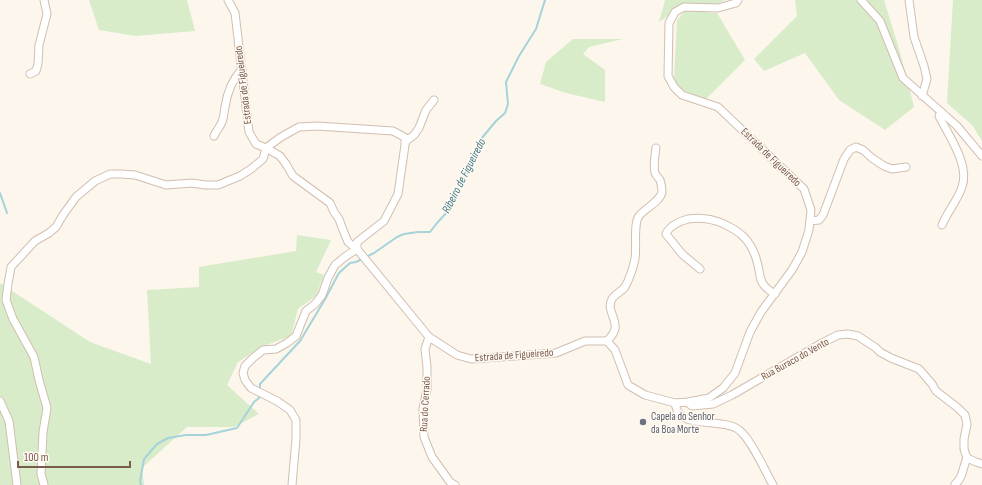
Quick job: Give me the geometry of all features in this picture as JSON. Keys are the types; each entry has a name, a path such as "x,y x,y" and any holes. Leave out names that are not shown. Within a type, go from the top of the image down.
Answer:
{"street":[{"path":"30,74 36,71 38,64 39,45 47,14 44,0"},
{"name":"Estrada de Figueiredo","path":"228,0 235,13 249,132 256,144 280,156 293,176 330,204 340,219 348,242 359,252 430,337 457,355 471,359 556,353 585,340 607,342 615,350 628,384 645,395 675,403 709,398 724,388 735,373 750,332 761,312 792,270 802,252 809,230 811,210 804,189 718,107 682,95 674,87 668,76 669,23 675,12 684,7 718,8 736,3 738,0"},
{"path":"861,0 880,21 903,78 957,126 982,156"},
{"path":"909,0 914,38 924,66 926,79 922,96"},
{"path":"214,136 222,124 228,92 236,76 242,69"},
{"path":"405,142 414,135 419,128 426,110 434,100"},
{"path":"941,112 939,116 963,166 964,178 962,187 942,225"},
{"path":"44,485 41,474 43,432 47,408 34,357 6,300 11,267 35,241 56,227 76,197 94,180 110,174 135,175 166,185 192,183 218,185 240,176 251,169 263,159 266,148 281,137 299,127 317,126 393,131 406,138 398,194 384,221 357,242 359,252 346,256 335,265 328,278 322,295 315,304 306,311 296,336 276,349 263,350 245,366 243,373 245,380 251,388 277,401 290,410 296,420 292,485"},
{"path":"810,221 819,220 823,215 844,159 850,150 856,147 863,150 884,166 892,169 906,167"},
{"path":"607,342 615,329 610,306 611,300 625,286 635,258 638,217 660,198 662,192 661,181 655,174 654,166 656,148"},
{"path":"700,269 682,254 666,234 667,230 683,220 708,219 717,221 737,231 743,236 753,250 757,260 760,281 768,290 775,294"},
{"name":"Rua Buraco do Vento","path":"688,402 692,406 713,404 732,395 838,335 848,334 858,336 885,355 919,369 936,391 965,415 967,424 964,449 967,458"},
{"name":"Rua do Cerrado","path":"430,337 425,349 427,389 423,409 424,437 432,457 450,482 455,485"},
{"path":"0,401 9,421 17,485"},
{"path":"675,403 678,413 688,420 726,424 743,433 773,485"},
{"path":"955,484 959,482 961,478 967,458 982,464"}],"green space":[{"path":"89,0 187,0 195,31 135,36 99,30"},
{"path":"665,0 725,0 717,4 686,4 659,22"},
{"path":"795,0 884,0 900,52 914,107 885,130 839,100 805,53 764,71 754,59 797,16"},
{"path":"953,0 982,0 982,141 973,126 947,103"},
{"path":"685,11 717,13 745,60 706,99 680,89 674,79 677,20"},
{"path":"573,39 623,39 589,47 583,54 605,70 605,102 566,93 540,84 546,62"},
{"path":"297,235 331,240 316,272 324,275 316,296 298,309 291,336 261,347 238,362 227,385 259,414 234,427 187,427 142,468 144,485 0,485 0,283 90,342 151,364 147,290 199,287 199,267 296,251"}],"waterway":[{"name":"Ribeiro de Figueiredo","path":"366,257 404,234 430,232 450,209 476,157 481,139 505,113 508,104 506,82 519,56 536,29 545,0"},
{"path":"0,193 7,213"},
{"name":"Ribeiro de Figueiredo","path":"260,391 260,384 300,341 339,273 350,263 362,259"},
{"name":"Ribeiro de Figueiredo","path":"141,485 140,481 144,459 157,444 168,438 186,435 206,435 237,428 254,402 259,398 259,395"}],"place":[{"name":"Capela do Senhor da Boa Morte","path":"643,422"}]}
